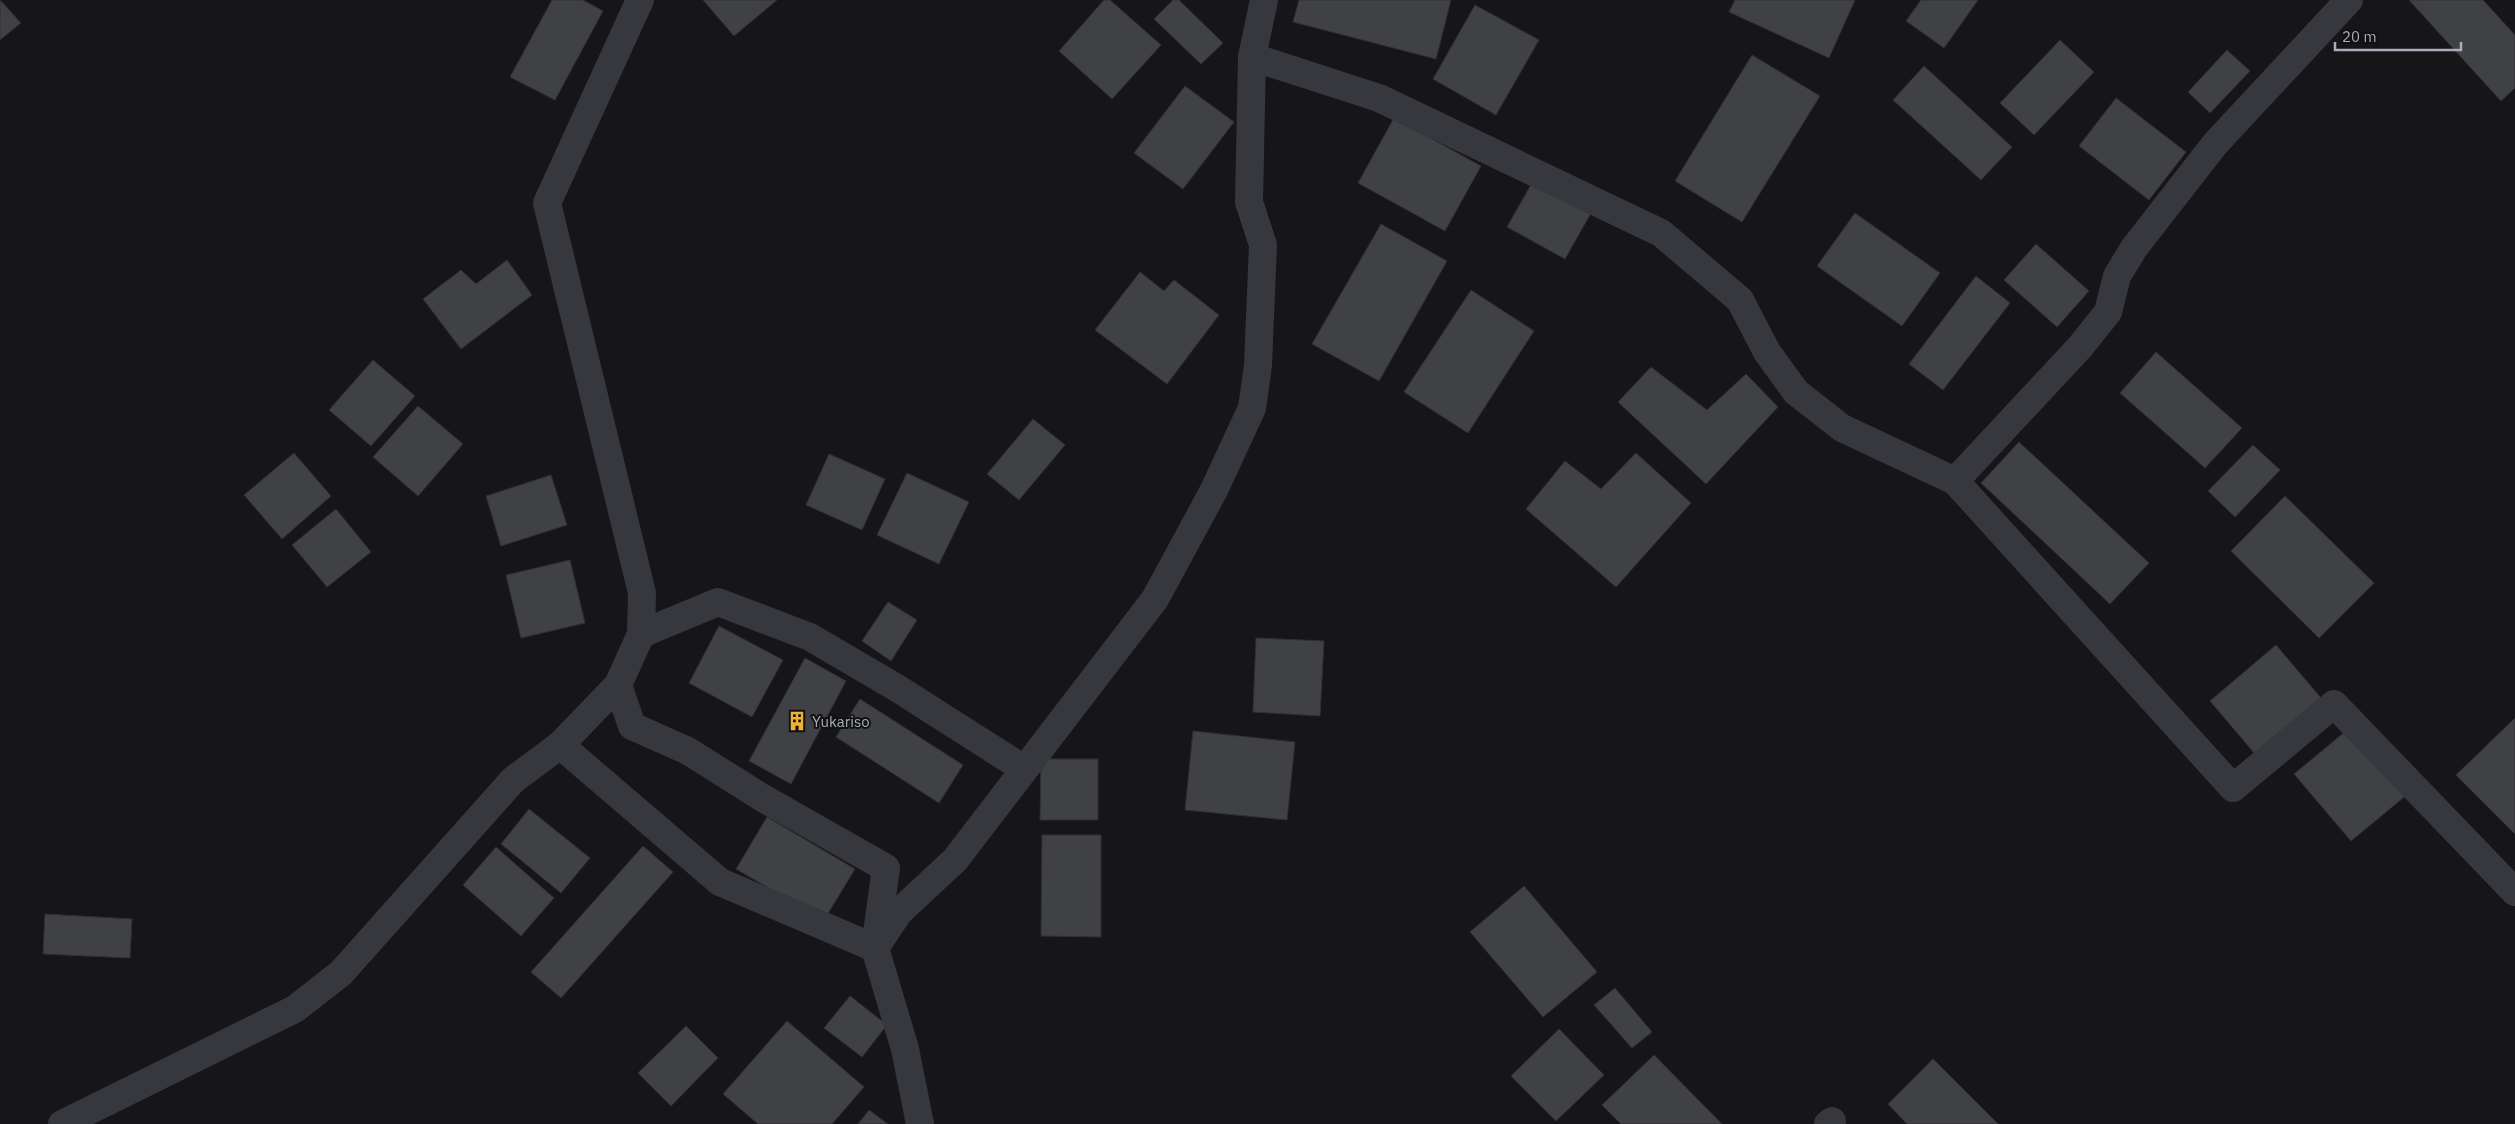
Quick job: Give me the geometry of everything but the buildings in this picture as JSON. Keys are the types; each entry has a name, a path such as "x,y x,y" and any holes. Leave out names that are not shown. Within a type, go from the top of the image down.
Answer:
{"street":[{"path":"62,1124 295,1010 341,973 513,780 560,745 618,685 641,634 642,592 547,203 640,0"},
{"path":"875,948 899,912 955,860 1155,599 1214,490 1252,408 1258,365 1263,245 1249,202 1252,57 1264,0"},
{"path":"1955,481 2080,347 2108,312 2117,276 2134,248 2215,144 2348,0"},
{"path":"1252,57 1378,98 1661,233 1740,300 1767,352 1796,392 1842,428 1955,481 2233,788 2334,704 2515,892"},
{"path":"641,634 718,602 810,637 897,688 1024,769"},
{"path":"618,685 632,726 688,751 761,797 834,836 886,868 875,948 905,1049 920,1124"},
{"path":"560,745 720,882 875,948"}],"place":[{"name":"Yukariso","path":"797,721"}]}
